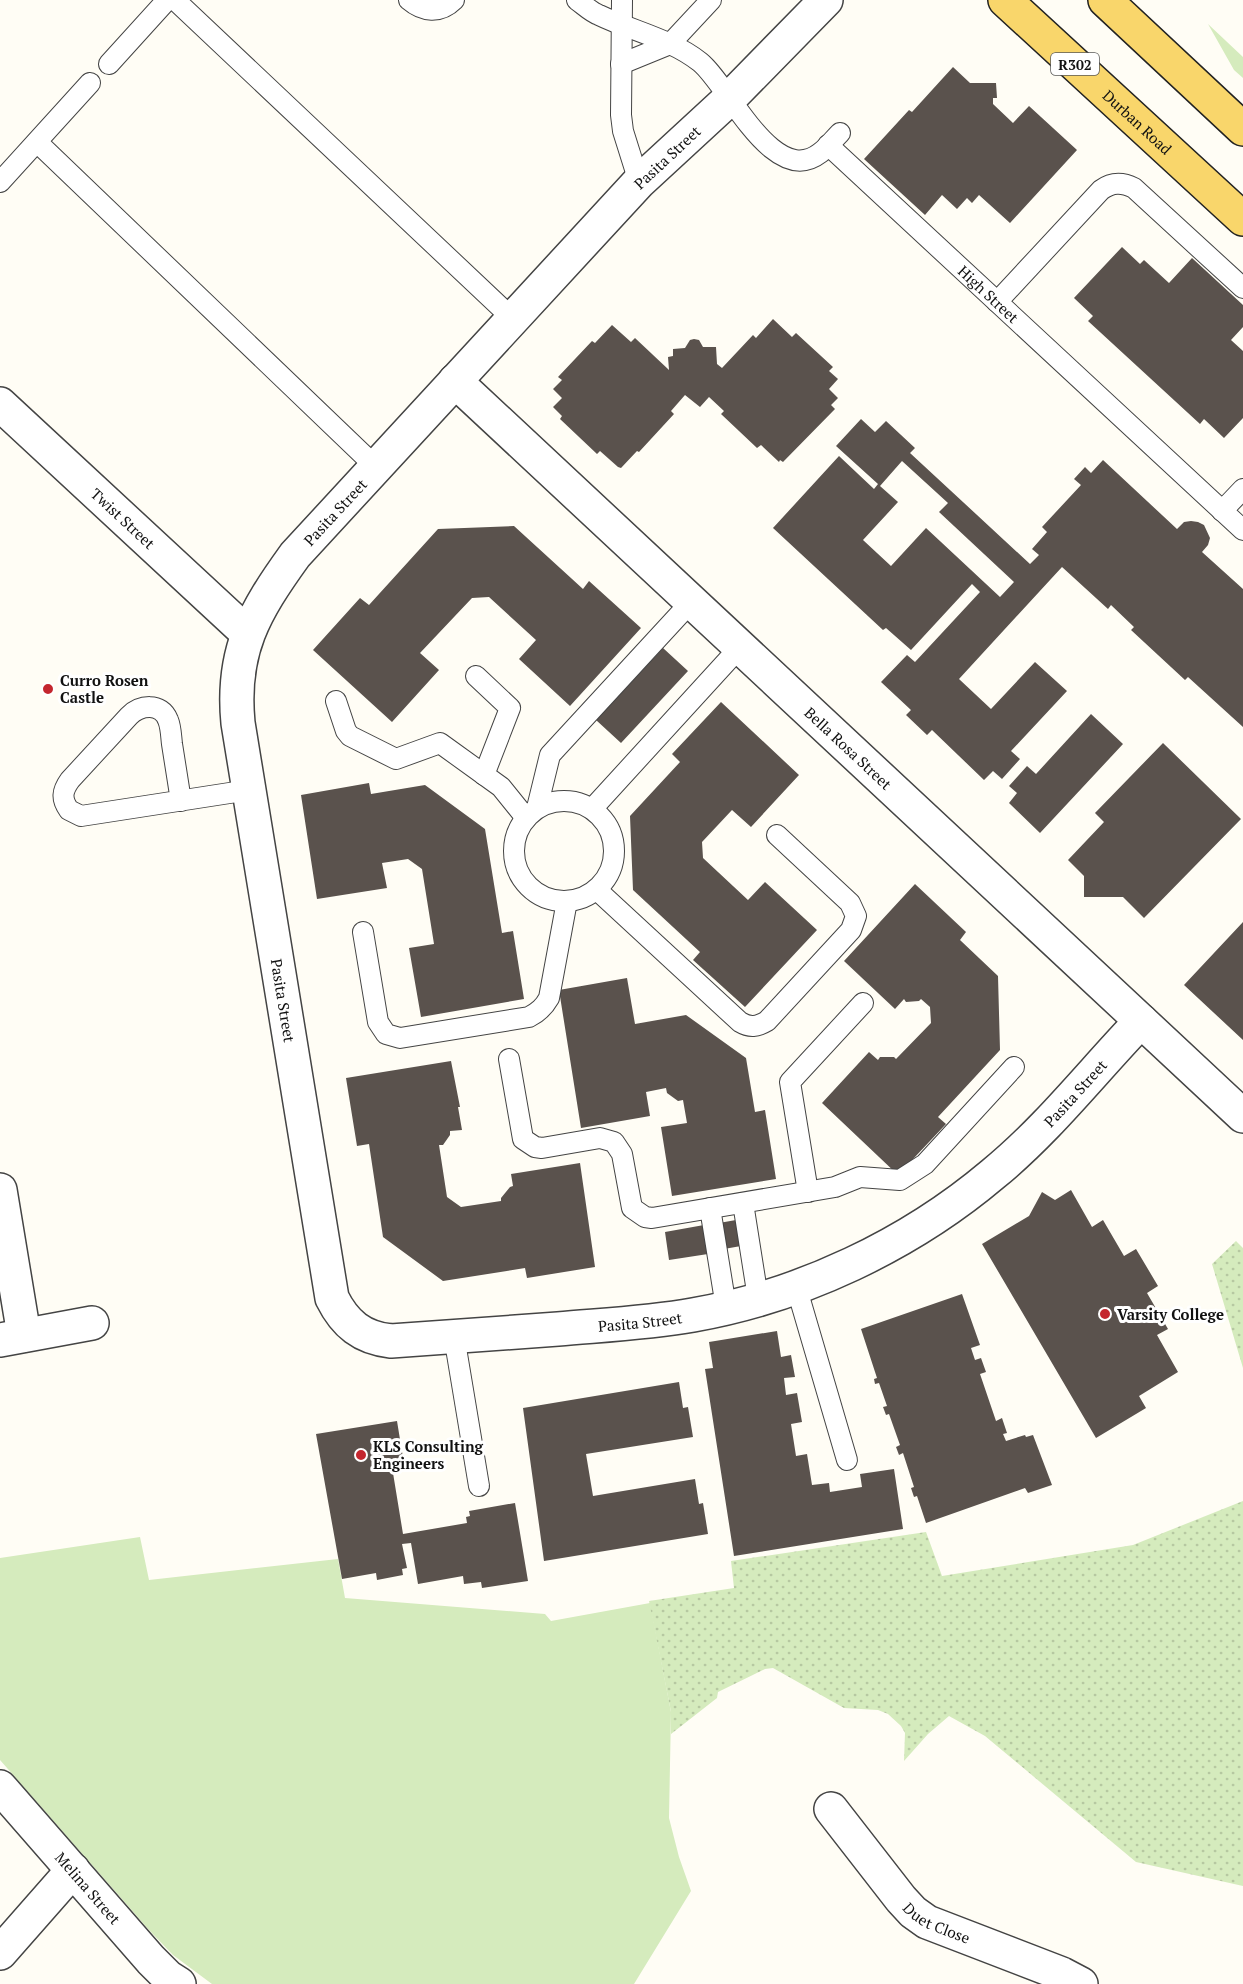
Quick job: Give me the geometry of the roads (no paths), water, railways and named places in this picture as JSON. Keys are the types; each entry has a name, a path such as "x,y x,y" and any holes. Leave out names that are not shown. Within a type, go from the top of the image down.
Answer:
{"main road":[{"name":"Durban Road","path":"1005,0 1243,219"},
{"path":"1105,0 1243,129"}],"street":[{"name":"Pasita Street","path":"825,0 729,99 639,182 295,555 270,588 247,633 240,660 236,702 332,1298 340,1314 351,1326 368,1336 391,1341 643,1322 726,1307 796,1286 844,1267 889,1245 964,1197 1015,1155 1141,1021"},
{"name":"Bella Rosa Street","path":"455,381 1243,1116"},
{"name":"Twist Street","path":"0,404 247,633"},
{"path":"0,1190 12,1338 92,1323"},
{"name":"Melina Street","path":"0,1787 151,1960 168,1977 179,1984"},
{"name":"Duet Close","path":"831,1809 901,1899 927,1922 1062,1974 1082,1984"},
{"path":"0,1953 73,1870"}],"lane":[{"path":"109,64 167,0"},
{"path":"175,0 513,319"},
{"path":"409,0 418,7 434,10 442,9 454,0"},
{"name":"High Street","path":"577,0 597,14 670,45 701,63 756,132 777,152 787,158 809,159 820,154 834,139 997,302 1243,530"},
{"path":"622,0 622,123 639,182"},
{"path":"621,64 670,45 711,0"},
{"path":"0,182 90,83"},
{"path":"37,142 376,467"},
{"path":"997,302 1101,190 1115,183 1134,188 1243,288"},
{"path":"1222,511 1243,489"},
{"path":"532,813 550,755 691,602"},
{"path":"592,809 741,647"},
{"path":"476,676 510,708 484,775"},
{"path":"336,701 346,731 358,741 396,759 440,743 501,787 532,813"},
{"path":"181,801 169,721 159,710 144,706 135,710 77,772 64,787 62,796 69,810 81,816 181,801 249,790"},
{"path":"565,801 579,803 592,809 601,817 608,827 614,851 608,875 597,890 582,898 567,901 545,899 533,892 524,882 516,870 514,843 518,830 532,813 550,802 565,801"},
{"path":"597,890 740,1022 753,1027 761,1025 851,930 856,916 850,903 777,835"},
{"path":"363,932 378,1022 386,1034 400,1038 529,1017 538,1012 549,998 567,901"},
{"path":"808,1192 790,1082 863,1003"},
{"path":"509,1059 521,1132 528,1144 542,1148 608,1139 619,1147 630,1202 638,1214 652,1218 836,1187 860,1177 900,1180 924,1164 1014,1067"},
{"path":"743,1203 758,1298"},
{"path":"710,1208 726,1307"},
{"path":"796,1286 847,1460"},
{"path":"454,1336 479,1486"}],"place":[{"name":"Curro Rosen Castle","path":"48,689"},
{"name":"Varsity College","path":"1105,1314"},
{"name":"KLS Consulting Engineers","path":"361,1455"}]}
